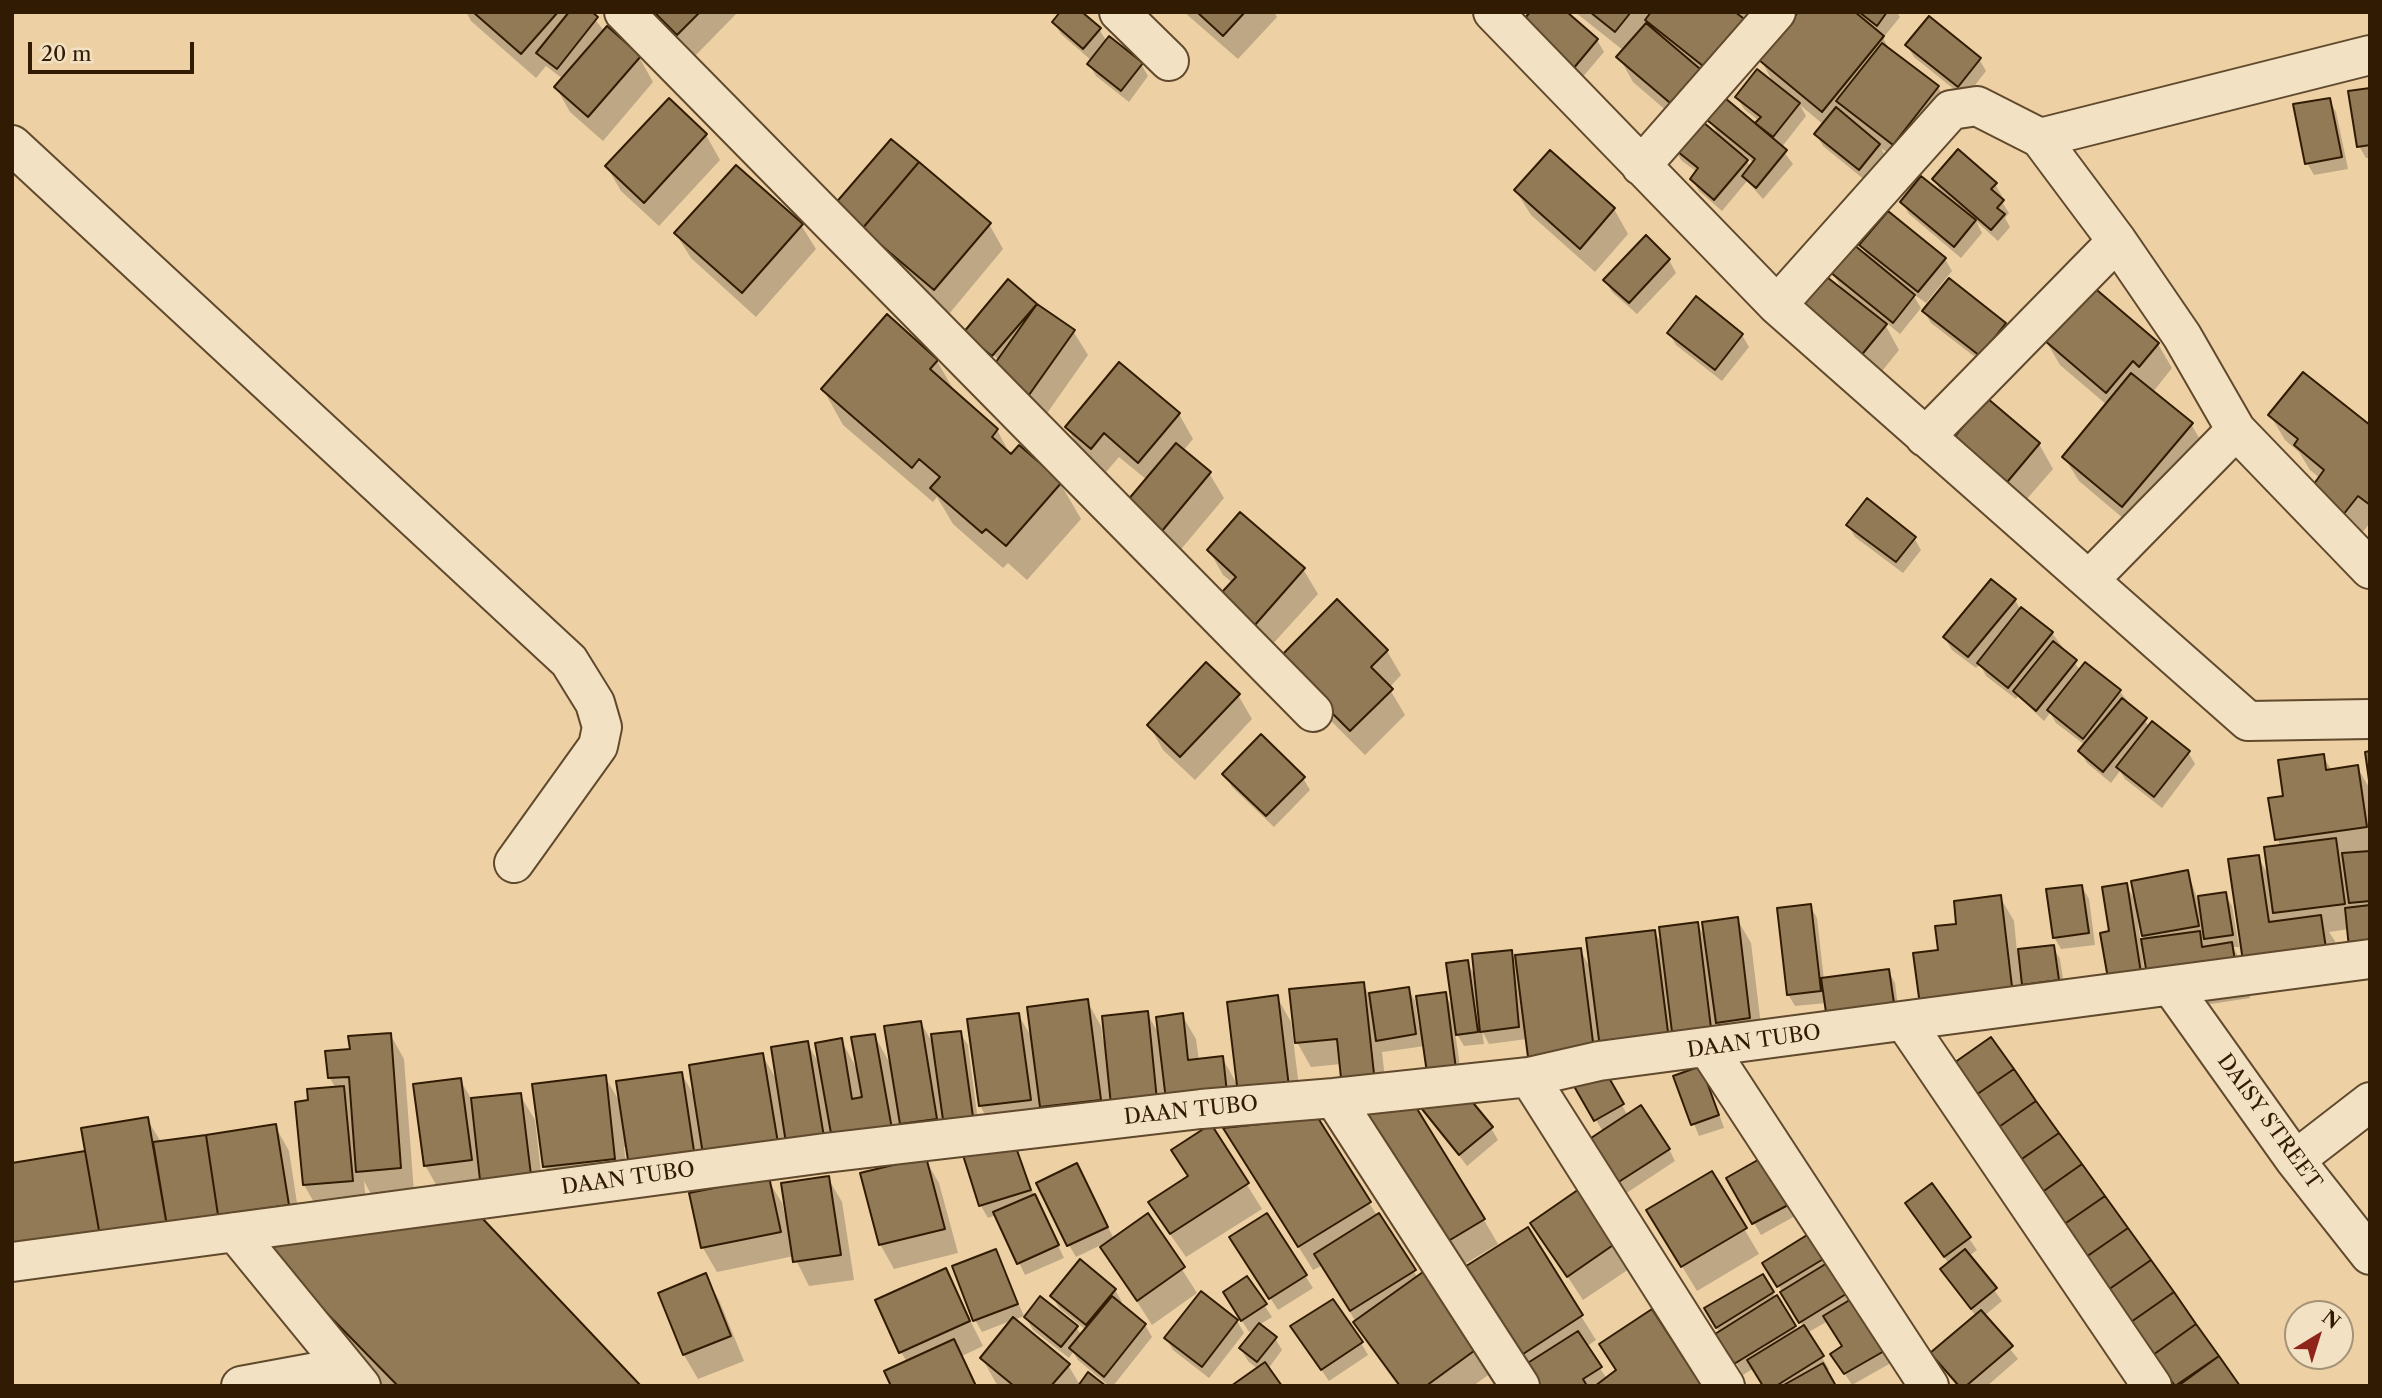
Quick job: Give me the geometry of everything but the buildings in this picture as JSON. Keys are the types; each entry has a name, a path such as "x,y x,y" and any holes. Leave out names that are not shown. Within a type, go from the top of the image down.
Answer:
{"street":[{"path":"624,12 1313,712"},
{"path":"1119,12 1169,61"},
{"path":"1641,166 1776,12"},
{"path":"1497,14 1777,304 2249,720 2370,719"},
{"path":"2040,138 2370,55"},
{"path":"1777,304 1951,110 1977,106 2040,138 2117,241 2182,336 2236,430 2370,569"},
{"path":"12,145 569,661 595,702 602,727 598,746 514,863"},
{"path":"1925,437 2117,241"},
{"path":"2089,580 2236,430"},
{"name":"DAAN TUBO","path":"12,1262 825,1153 1200,1109 1529,1077 1599,1061 2370,960"},
{"name":"DAISY STREET","path":"2171,986 2295,1160 2370,1255"},
{"path":"1905,1022 2152,1386"},
{"path":"1708,1048 1928,1386"},
{"path":"1529,1077 1725,1386"},
{"path":"1334,1098 1520,1386"},
{"path":"2295,1160 2370,1102"},
{"path":"235,1232 353,1377"},
{"path":"241,1386 353,1377"}]}
